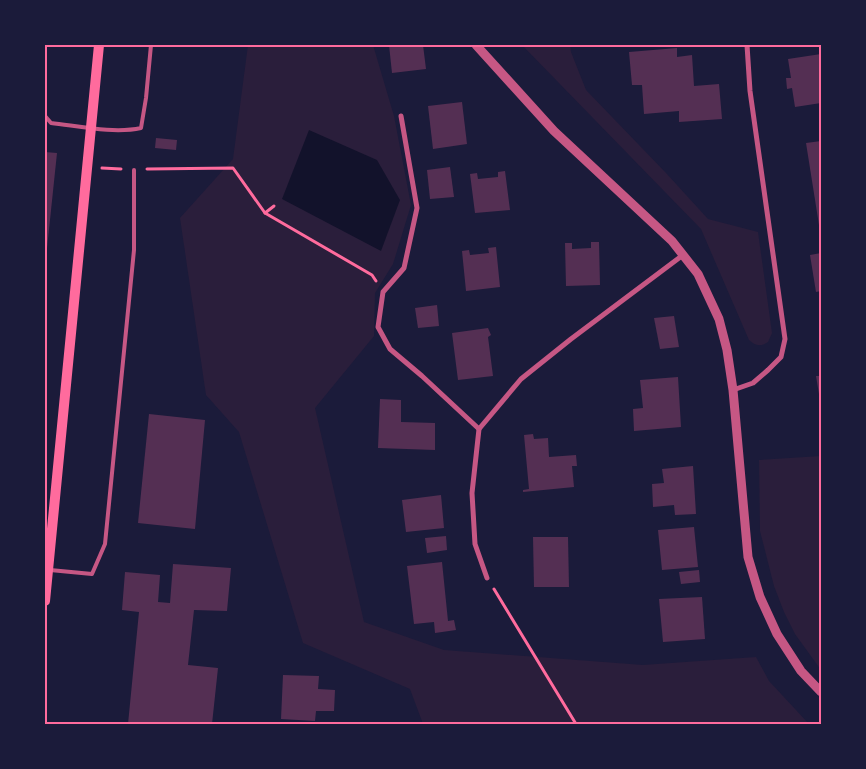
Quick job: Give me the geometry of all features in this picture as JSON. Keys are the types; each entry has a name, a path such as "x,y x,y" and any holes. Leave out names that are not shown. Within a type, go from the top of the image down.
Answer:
{"main road":[{"path":"45,601 48,547 99,45"}],"street":[{"path":"476,45 554,131 672,241 698,274 719,319 727,350 733,390 748,557 760,597 777,634 801,671 821,692"},
{"path":"733,390 753,383 768,370 781,357 785,339 750,91 747,45"},
{"path":"401,116 417,208 404,268 383,292 378,327 390,349 479,429"},
{"path":"487,578 475,544 472,493 479,429 521,379 571,338 684,255"}],"lane":[{"path":"45,116 50,123 91,128 131,130 141,128 151,45"},
{"path":"48,569 92,574 104,544 134,250 134,170"}],"path":[{"path":"87,168 134,170 233,168 265,213 372,275 383,292"},
{"path":"265,213 274,206"},
{"path":"487,578 576,724"}],"shaded area":[{"path":"248,45 373,45 394,116 411,205 393,264 375,293 374,336 315,408 364,622 444,650 643,665 756,657 769,681 809,724 423,724 410,689 303,643 239,432 206,395 180,218 233,159"},
{"path":"522,45 570,45 586,90 708,219 758,232 772,333 768,342 758,345 749,340 701,229"},
{"path":"309,130 377,160 400,200 381,251 282,199"},
{"path":"821,456 821,670 795,634 774,586 760,531 759,460"}],"building":[{"path":"389,45 423,45 426,69 392,73"},
{"path":"677,48 677,57 692,55 694,86 719,84 722,119 679,122 679,111 644,114 642,85 632,85 629,52"},
{"path":"821,54 821,103 795,107 792,88 787,89 786,78 791,78 788,59"},
{"path":"462,102 467,144 433,149 428,106"},
{"path":"156,138 177,140 176,150 155,148"},
{"path":"821,141 821,225 819,225 806,143"},
{"path":"45,152 57,153 46,258 45,258"},
{"path":"450,167 454,197 430,199 427,170"},
{"path":"505,171 510,210 475,213 470,174 477,173 478,179 498,177 498,172"},
{"path":"591,242 599,242 600,285 566,286 565,243 572,243 572,249 591,248"},
{"path":"496,247 500,287 466,291 462,251 469,250 470,255 489,253 488,248"},
{"path":"821,253 821,291 816,292 810,255"},
{"path":"437,305 439,326 418,328 415,308"},
{"path":"674,316 679,347 660,349 654,318"},
{"path":"488,328 491,335 488,337 493,376 458,380 452,333"},
{"path":"816,376 821,376 821,400 820,400"},
{"path":"678,377 681,427 634,431 633,409 643,408 640,380"},
{"path":"380,399 401,400 401,422 435,423 435,450 378,448"},
{"path":"149,414 205,420 195,529 138,523"},
{"path":"533,434 534,439 548,438 549,457 576,455 577,466 572,466 574,487 523,492 523,490 529,489 524,435"},
{"path":"693,466 696,514 675,515 674,505 653,507 652,484 664,483 662,469"},
{"path":"441,495 444,528 406,532 402,500"},
{"path":"694,527 698,567 662,570 658,530"},
{"path":"446,536 447,550 427,553 425,538"},
{"path":"533,537 568,537 569,587 534,587"},
{"path":"442,562 448,621 454,620 456,630 435,633 434,622 414,624 407,566"},
{"path":"173,564 231,568 227,611 194,610 188,665 218,668 212,724 128,724 139,612 122,610 125,572 160,575 158,602 170,603"},
{"path":"699,570 700,582 681,584 679,572"},
{"path":"702,597 705,639 663,642 659,599"},
{"path":"283,675 319,676 318,689 335,690 334,711 316,711 315,721 281,719"}]}
